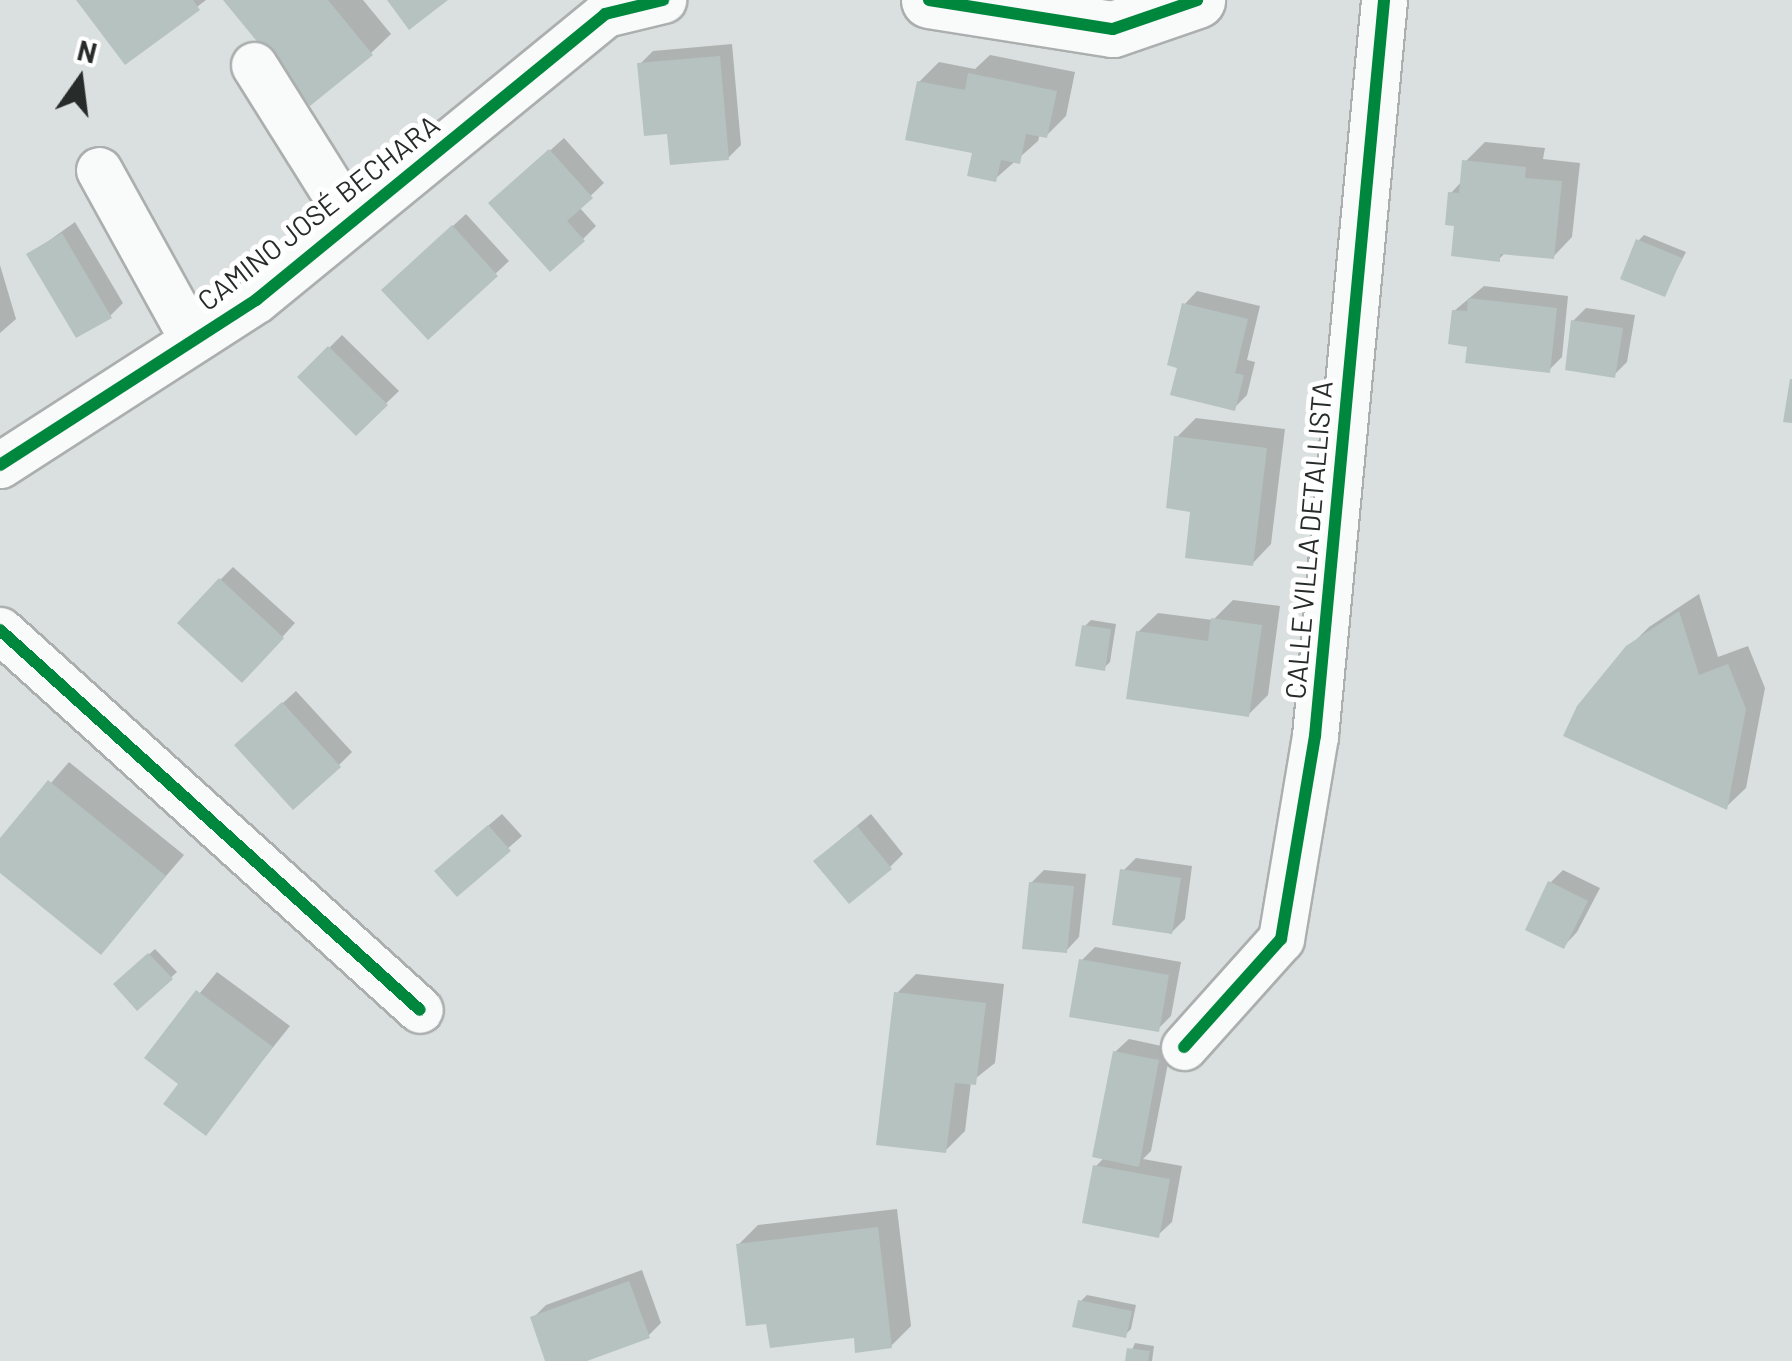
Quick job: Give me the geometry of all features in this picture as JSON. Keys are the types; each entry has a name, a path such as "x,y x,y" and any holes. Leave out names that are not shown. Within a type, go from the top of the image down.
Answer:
{"street":[{"name":"CAMINO JOSÉ BECHARA","path":"0,465 256,300 605,14 664,0"},
{"path":"928,0 1114,29 1197,0"},
{"name":"CALLE VILLA DETALLISTA","path":"1184,1047 1281,939 1315,736 1384,0"},
{"path":"254,65 352,221"},
{"path":"99,170 193,340"},
{"path":"0,630 420,1010"}],"building":[{"path":"76,0 193,0 200,10 125,65"},
{"path":"223,0 328,0 373,55 310,106"},
{"path":"387,0 448,0 409,30"},
{"path":"720,56 729,160 670,165 667,134 644,136 637,63"},
{"path":"968,73 1057,91 1047,138 1026,134 1020,164 1001,160 996,182 967,176 972,153 905,140 917,81 965,90"},
{"path":"549,149 593,198 567,221 585,241 550,272 488,203"},
{"path":"1462,160 1526,167 1525,178 1562,181 1554,259 1500,254 1500,262 1451,256 1454,226 1445,225 1448,192 1459,193"},
{"path":"452,225 498,276 428,340 381,290"},
{"path":"62,233 112,318 76,338 26,254"},
{"path":"1636,239 1682,258 1665,297 1620,279"},
{"path":"1468,298 1557,308 1550,373 1465,363 1467,347 1448,344 1452,310 1467,311"},
{"path":"1182,303 1248,319 1235,373 1244,375 1235,411 1170,395 1177,368 1167,365"},
{"path":"1571,320 1623,328 1615,378 1565,370"},
{"path":"328,346 388,405 356,436 297,377"},
{"path":"1792,379 1792,423 1783,422"},
{"path":"1174,436 1267,448 1253,566 1185,558 1190,512 1166,508"},
{"path":"219,578 284,638 242,683 177,623"},
{"path":"1679,611 1699,675 1728,664 1746,709 1727,810 1563,736 1577,706 1626,646"},
{"path":"1211,618 1262,625 1249,717 1126,699 1136,631 1208,641"},
{"path":"1082,625 1111,629 1105,671 1075,666"},
{"path":"282,702 341,767 293,810 234,745"},
{"path":"48,780 166,876 101,955 0,873 0,838"},
{"path":"488,825 511,851 457,897 434,871"},
{"path":"857,826 892,869 849,904 813,861"},
{"path":"1120,869 1181,878 1172,934 1112,925"},
{"path":"1548,881 1588,901 1564,949 1525,930"},
{"path":"1029,882 1074,886 1067,953 1022,949"},
{"path":"148,953 173,979 137,1011 113,984"},
{"path":"1079,959 1169,975 1159,1032 1069,1017"},
{"path":"196,990 273,1047 206,1136 163,1104 178,1084 144,1058"},
{"path":"894,992 986,1003 976,1085 955,1083 946,1153 876,1145"},
{"path":"1113,1051 1159,1060 1139,1167 1092,1157"},
{"path":"1093,1165 1170,1179 1159,1238 1082,1223"},
{"path":"878,1227 892,1348 855,1353 854,1338 770,1348 766,1324 746,1326 736,1244"},
{"path":"629,1281 650,1338 587,1361 545,1361 530,1317"},
{"path":"1078,1300 1132,1311 1126,1338 1072,1327"},
{"path":"1127,1348 1150,1351 1148,1361 1125,1361"}],"cycle path":[{"path":"0,465 256,300 605,14 663,0"},
{"path":"929,0 1113,29 1197,0"},
{"path":"1184,1047 1281,939 1315,736 1384,0"},
{"path":"0,630 420,1010"}]}
